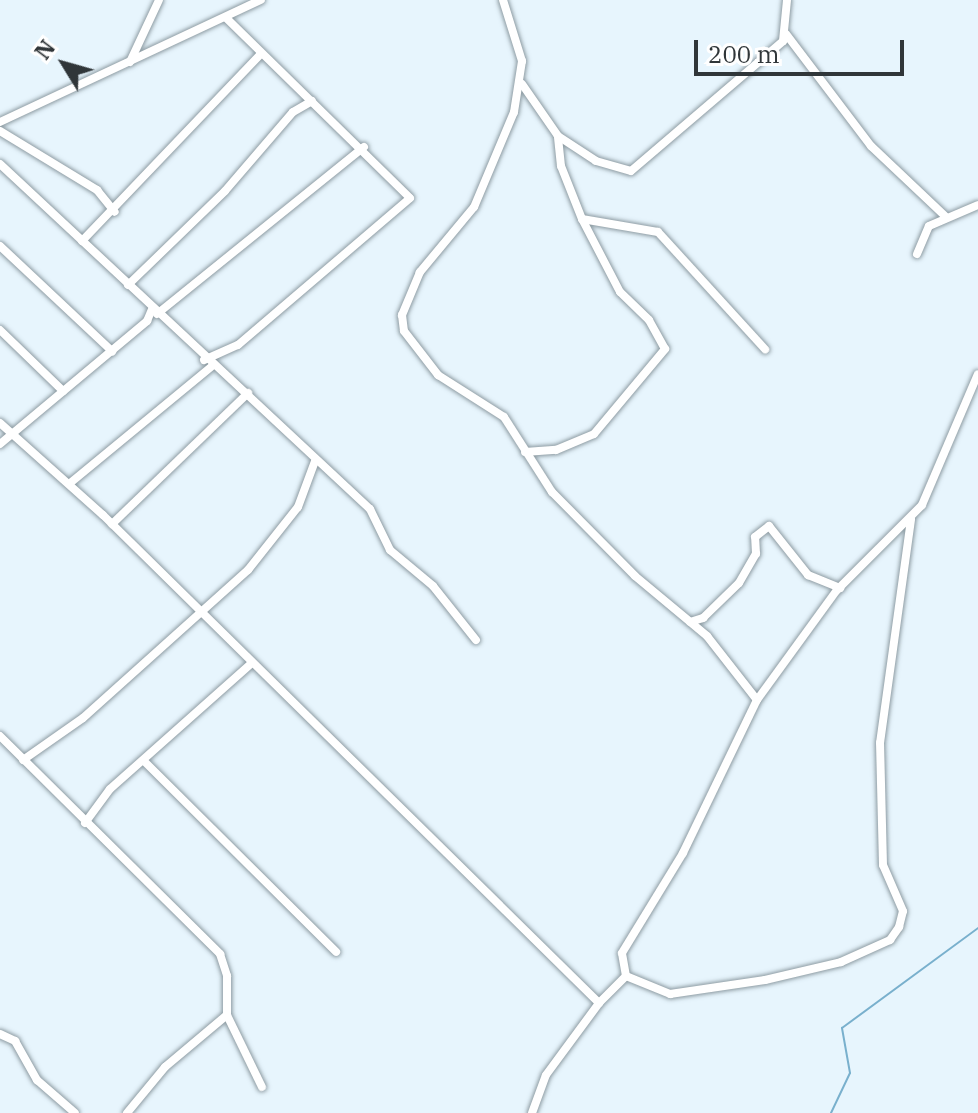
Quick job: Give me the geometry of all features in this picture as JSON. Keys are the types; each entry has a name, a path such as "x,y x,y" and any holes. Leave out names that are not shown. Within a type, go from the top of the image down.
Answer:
{"street":[{"path":"129,62 159,0"},
{"path":"0,122 261,0"},
{"path":"503,0 522,61 522,84 474,207 420,272 402,315 404,331 438,375 492,405 525,452 593,536 690,622 757,700"},
{"path":"787,0 786,34 871,146 945,216"},
{"path":"69,484 208,364 238,345 406,206 409,192 354,137 260,55 226,18"},
{"path":"522,84 558,136 596,161 631,171 786,34"},
{"path":"82,241 115,212 260,55"},
{"path":"128,285 138,280 293,112 312,101"},
{"path":"0,131 97,190 115,212"},
{"path":"525,452 556,450 594,434 665,349 649,320 620,292 582,219 561,166 558,136"},
{"path":"352,154 354,137"},
{"path":"0,444 364,147"},
{"path":"0,164 208,364 248,393 315,461 370,509 390,550 433,586 476,640"},
{"path":"917,254 929,226 945,216 978,205"},
{"path":"582,219 658,232 765,349"},
{"path":"0,246 112,351"},
{"path":"137,293 138,280"},
{"path":"0,330 63,391"},
{"path":"626,976 670,994 765,980 841,962 890,940 899,927 903,911 883,865 880,743 911,519 978,374"},
{"path":"112,524 248,393"},
{"path":"0,423 15,433 112,524 599,1003"},
{"path":"23,760 83,718 273,541 298,507 315,461"},
{"path":"626,976 622,953 683,853 757,700 840,588 911,519"},
{"path":"690,622 703,618 739,583 756,554 755,537 769,526 808,575 840,588"},
{"path":"85,823 110,789 146,763 252,663"},
{"path":"0,736 220,954 227,976 227,1015 262,1087"},
{"path":"146,763 336,952"},
{"path":"532,1113 546,1075 599,1003 626,976"},
{"path":"127,1113 165,1067 227,1015"},
{"path":"0,1034 15,1041 37,1080 75,1113"}],"waterway":[{"path":"831,1113 850,1073 842,1028 978,928"}]}
